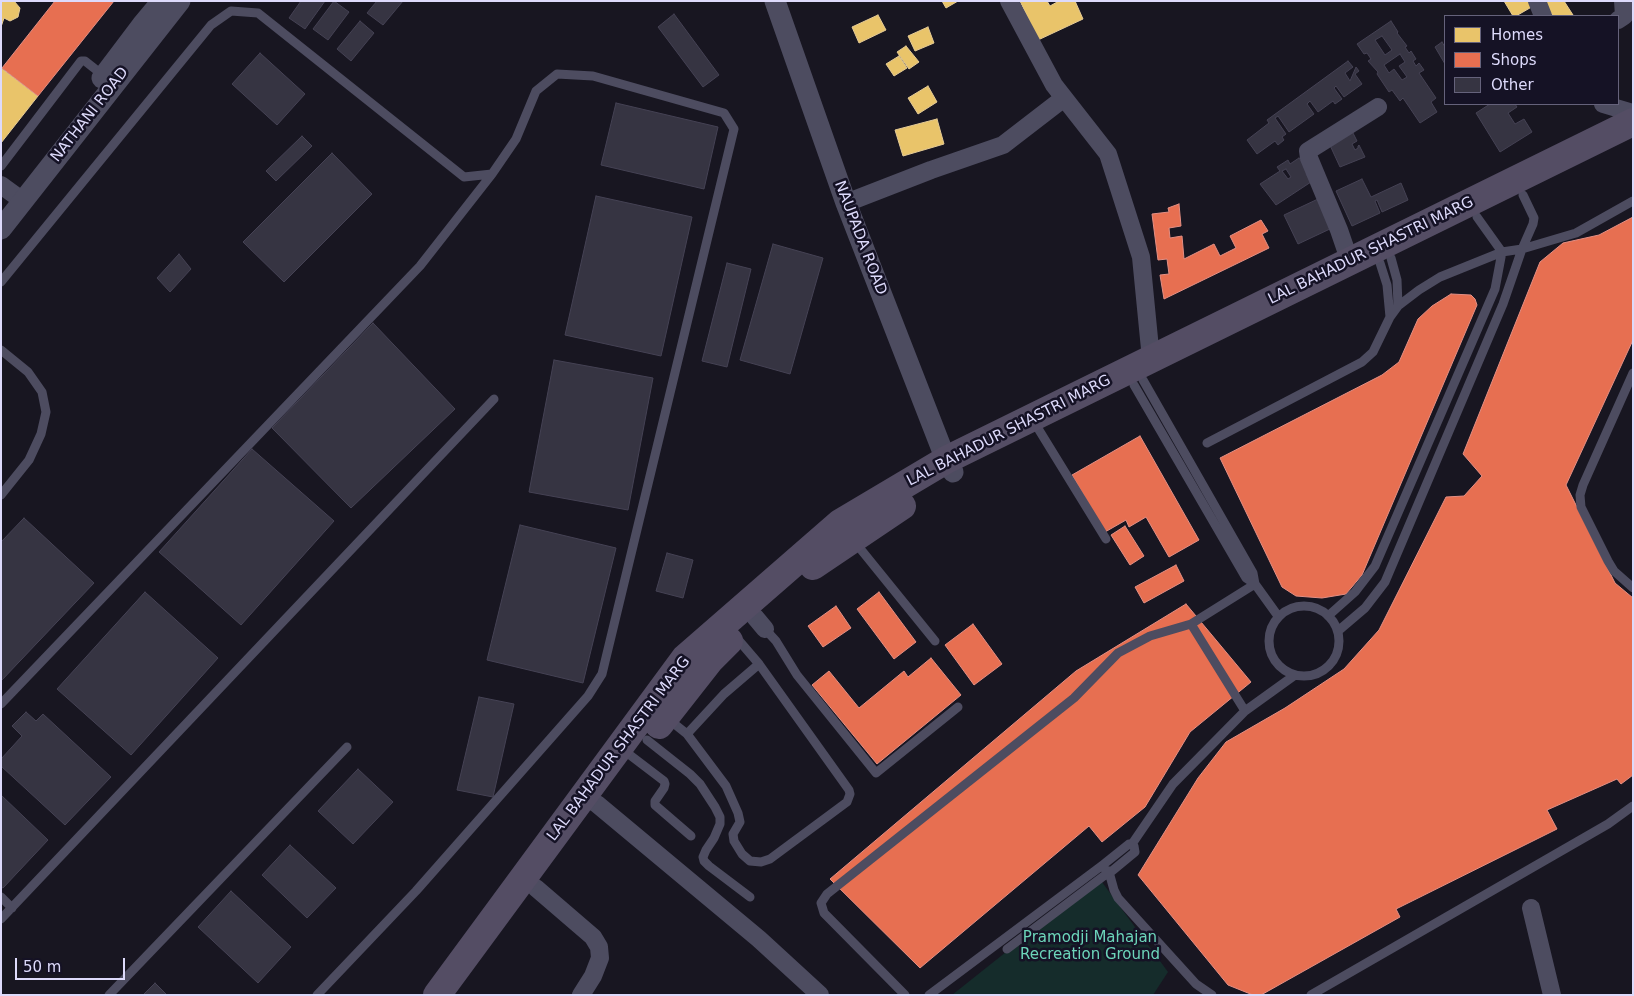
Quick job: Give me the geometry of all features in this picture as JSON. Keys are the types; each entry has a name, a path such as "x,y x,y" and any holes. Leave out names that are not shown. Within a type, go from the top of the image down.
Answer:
{"main road":[{"name":"LAL BAHADUR SHASTRI MARG","path":"949,466 1039,430 1350,262 1633,122"},
{"name":"LAL BAHADUR SHASTRI MARG","path":"437,995 633,748 694,664 846,531 949,466 1386,261 1523,195 1633,138"},
{"name":"LAL BAHADUR SHASTRI MARG","path":"633,748 665,716 694,664 710,660 735,636 760,623 804,572 846,531"},
{"name":"LAL BAHADUR SHASTRI MARG","path":"457,995 536,888 590,800"}],"street":[{"name":"NATHANI ROAD","path":"1,229 10,202 148,29 162,1"},
{"name":"NATHANI ROAD","path":"148,29 180,1"},
{"name":"NAUPADA ROAD","path":"775,1 846,204 949,466"},
{"path":"1009,1 1034,52 1054,85 1108,154 1141,257 1143,375"},
{"path":"1537,1 1543,15"},
{"path":"1619,19 1624,16 1623,1"},
{"path":"846,204 931,170 1002,145 1064,98"},
{"path":"1605,105 1633,113"},
{"path":"1350,262 1339,230 1309,158 1308,151 1378,107"},
{"path":"590,800 759,939 820,995"},
{"path":"536,888 593,937 599,947 600,958 593,976 581,995"},
{"path":"1531,908 1552,995"}],"lane":[{"path":"1,282 211,25 231,11 258,13 464,177 492,174"},
{"path":"1,166 82,61 85,61 109,80"},
{"path":"1,704 420,266 492,174 516,139 536,90 557,74 593,76 724,113 734,129 602,674 588,696 416,891 317,995"},
{"path":"1338,630 1365,608 1385,582 1503,304 1522,249 1533,224 1534,218 1523,195"},
{"path":"1206,443 1362,362 1373,352 1390,317 1398,306 1440,277 1502,252 1522,249 1576,233 1633,201"},
{"path":"1328,616 1355,592 1375,566 1494,289 1502,252 1477,217"},
{"path":"1386,261 1397,280 1398,306"},
{"path":"1386,261 1390,317"},
{"path":"1,350 28,372 42,392 46,412 41,434 29,460 1,495"},
{"path":"1631,583 1614,571 1581,507 1580,495 1633,373"},
{"path":"1143,375 1254,573 1255,584 1278,616"},
{"path":"1,919 494,399"},
{"path":"1039,430 1106,539"},
{"path":"846,531 935,641"},
{"path":"905,995 824,912 821,903 827,894 1074,698 1118,653 1150,636 1191,624 1255,584"},
{"path":"1300,606 1312,606 1323,611 1328,616 1338,630 1339,641 1337,651 1329,665 1316,674 1306,676 1295,675 1284,670 1275,662 1270,651 1269,633 1272,624 1278,616 1288,609 1300,606"},
{"path":"760,623 776,641 797,675 876,773 958,706"},
{"path":"1191,624 1245,711"},
{"path":"665,716 687,734 726,786 740,822 733,834 734,841 742,854 750,861 761,862 770,859 847,802 850,794 849,790 759,664 735,636"},
{"path":"687,734 724,694 759,664"},
{"path":"1007,949 1106,868 1128,844 1132,844 1173,784 1245,711 1295,675"},
{"path":"109,995 346,746"},
{"path":"633,748 666,784 655,801 656,805 691,836"},
{"path":"633,748 695,779 715,806 720,817 720,824 706,850 704,861 750,897"},
{"path":"1311,995 1608,824 1633,806"},
{"path":"929,995 1106,868"},
{"path":"1106,868 1118,898 1196,984 1212,995"},
{"path":"1,898 12,908"}],"green space":[{"name":"Pramodji Mahajan Recreation Ground","path":"1099,878 1168,972 1153,995 952,995"}],"building: Homes":[{"path":"1,1 14,1 20,8 18,17 10,21 4,18 1,27"},
{"path":"942,1 958,1 946,8"},
{"path":"1020,1 1047,1 1050,6 1059,1 1075,1 1083,19 1038,40"},
{"path":"1504,1 1532,1 1535,5 1518,15 1512,15"},
{"path":"1544,1 1564,1 1573,15 1552,15"},
{"path":"878,15 886,30 859,43 852,27"},
{"path":"928,27 934,43 915,51 908,36"},
{"path":"906,46 919,62 909,69 897,52"},
{"path":"899,56 907,68 894,76 886,64"},
{"path":"1,68 38,96 1,143"},
{"path":"928,86 937,102 918,114 908,98"},
{"path":"937,119 944,144 903,156 895,130"}],"building: Shops":[{"path":"55,1 114,1 38,96 2,68"},
{"path":"1179,204 1181,226 1169,228 1170,238 1182,236 1184,259 1214,244 1220,256 1236,248 1230,236 1261,220 1268,231 1262,234 1269,248 1164,299 1160,275 1169,274 1167,259 1158,260 1152,214 1169,212 1168,208"},
{"path":"1633,217 1633,340 1566,485 1615,583 1633,598 1633,775 1621,784 1617,779 1547,810 1557,829 1396,909 1400,917 1261,995 1253,995 1228,985 1138,875 1198,778 1226,742 1285,708 1344,669 1379,630 1446,497 1464,496 1482,476 1463,454 1540,262 1563,243 1599,235"},
{"path":"1451,294 1471,295 1477,305 1362,575 1346,594 1322,598 1296,596 1282,587 1220,458 1382,375 1399,362 1418,319 1432,306"},
{"path":"1140,436 1199,540 1169,557 1146,517 1129,527 1126,520 1105,532 1072,475"},
{"path":"1125,526 1144,556 1130,565 1111,535"},
{"path":"1176,565 1184,581 1144,603 1135,587"},
{"path":"879,592 916,642 894,659 857,609"},
{"path":"1186,604 1251,682 1190,732 1145,807 1102,842 1089,826 920,968 830,879 1076,671"},
{"path":"836,606 851,628 823,647 808,626"},
{"path":"973,624 1002,664 974,685 945,645"},
{"path":"931,658 961,695 877,764 812,685 829,671 859,708 904,671 908,677"}],"building: Other":[{"path":"301,1 325,1 305,29 289,18"},
{"path":"334,1 349,12 328,40 313,29"},
{"path":"377,1 403,1 383,25 367,13"},
{"path":"674,14 719,75 703,87 658,27"},
{"path":"360,21 374,33 351,61 337,49"},
{"path":"1391,21 1407,46 1405,47 1409,53 1411,51 1416,59 1413,61 1416,66 1419,63 1424,70 1419,73 1436,98 1431,102 1437,112 1420,123 1403,98 1400,101 1392,90 1389,92 1377,74 1378,72 1368,61 1371,59 1367,53 1364,54 1357,44","holes":["1382,36 1392,50 1385,55 1375,40","1400,54 1405,62 1399,66 1407,77 1402,80 1394,69 1389,73 1384,65"]},
{"path":"1442,42 1444,45 1444,62 1435,47"},
{"path":"260,53 305,94 277,125 232,84"},
{"path":"1348,61 1353,67 1345,73 1350,81 1356,67 1359,71 1355,74 1362,84 1344,97 1336,86 1334,88 1342,99 1335,104 1333,101 1318,112 1310,101 1307,104 1314,114 1289,132 1278,116 1275,118 1286,134 1282,137 1284,140 1278,145 1275,141 1257,154 1247,140 1269,123 1267,120"},
{"path":"616,103 718,127 704,189 601,165"},
{"path":"1488,105 1516,105 1517,107 1508,113 1515,124 1524,119 1532,132 1500,152 1476,113"},
{"path":"1351,129 1357,141 1352,144 1355,150 1359,145 1365,157 1340,167 1328,141"},
{"path":"302,136 312,146 276,181 266,171"},
{"path":"332,153 372,194 284,282 243,242"},
{"path":"1299,158 1309,172 1306,174 1311,182 1276,205 1260,184 1280,171 1277,167 1288,160 1290,164","holes":["1286,169 1291,177 1288,179 1282,171"]},
{"path":"1362,179 1371,197 1401,183 1408,200 1382,212 1377,200 1375,201 1380,213 1352,226 1336,191"},
{"path":"596,196 692,217 661,356 565,335"},
{"path":"1318,199 1332,228 1298,244 1284,215"},
{"path":"773,244 823,258 790,374 740,360"},
{"path":"179,254 191,269 170,292 157,278"},
{"path":"727,263 751,269 727,367 702,361"},
{"path":"373,323 455,409 351,508 272,428"},
{"path":"554,360 653,378 628,510 529,492"},
{"path":"252,449 334,521 241,625 159,552"},
{"path":"24,518 94,583 1,681 1,542"},
{"path":"520,525 616,548 583,683 487,660"},
{"path":"667,553 693,560 683,598 656,591"},
{"path":"145,592 218,658 131,755 57,689"},
{"path":"479,697 514,704 493,797 457,790"},
{"path":"26,712 36,721 43,714 111,777 65,825 1,766 1,759 22,736 12,726"},
{"path":"358,769 393,802 353,844 318,811"},
{"path":"1,795 48,840 3,888 1,887"},
{"path":"290,845 336,888 307,918 262,875"},
{"path":"231,891 291,947 258,983 198,927"},
{"path":"155,983 167,995 143,995"}]}
